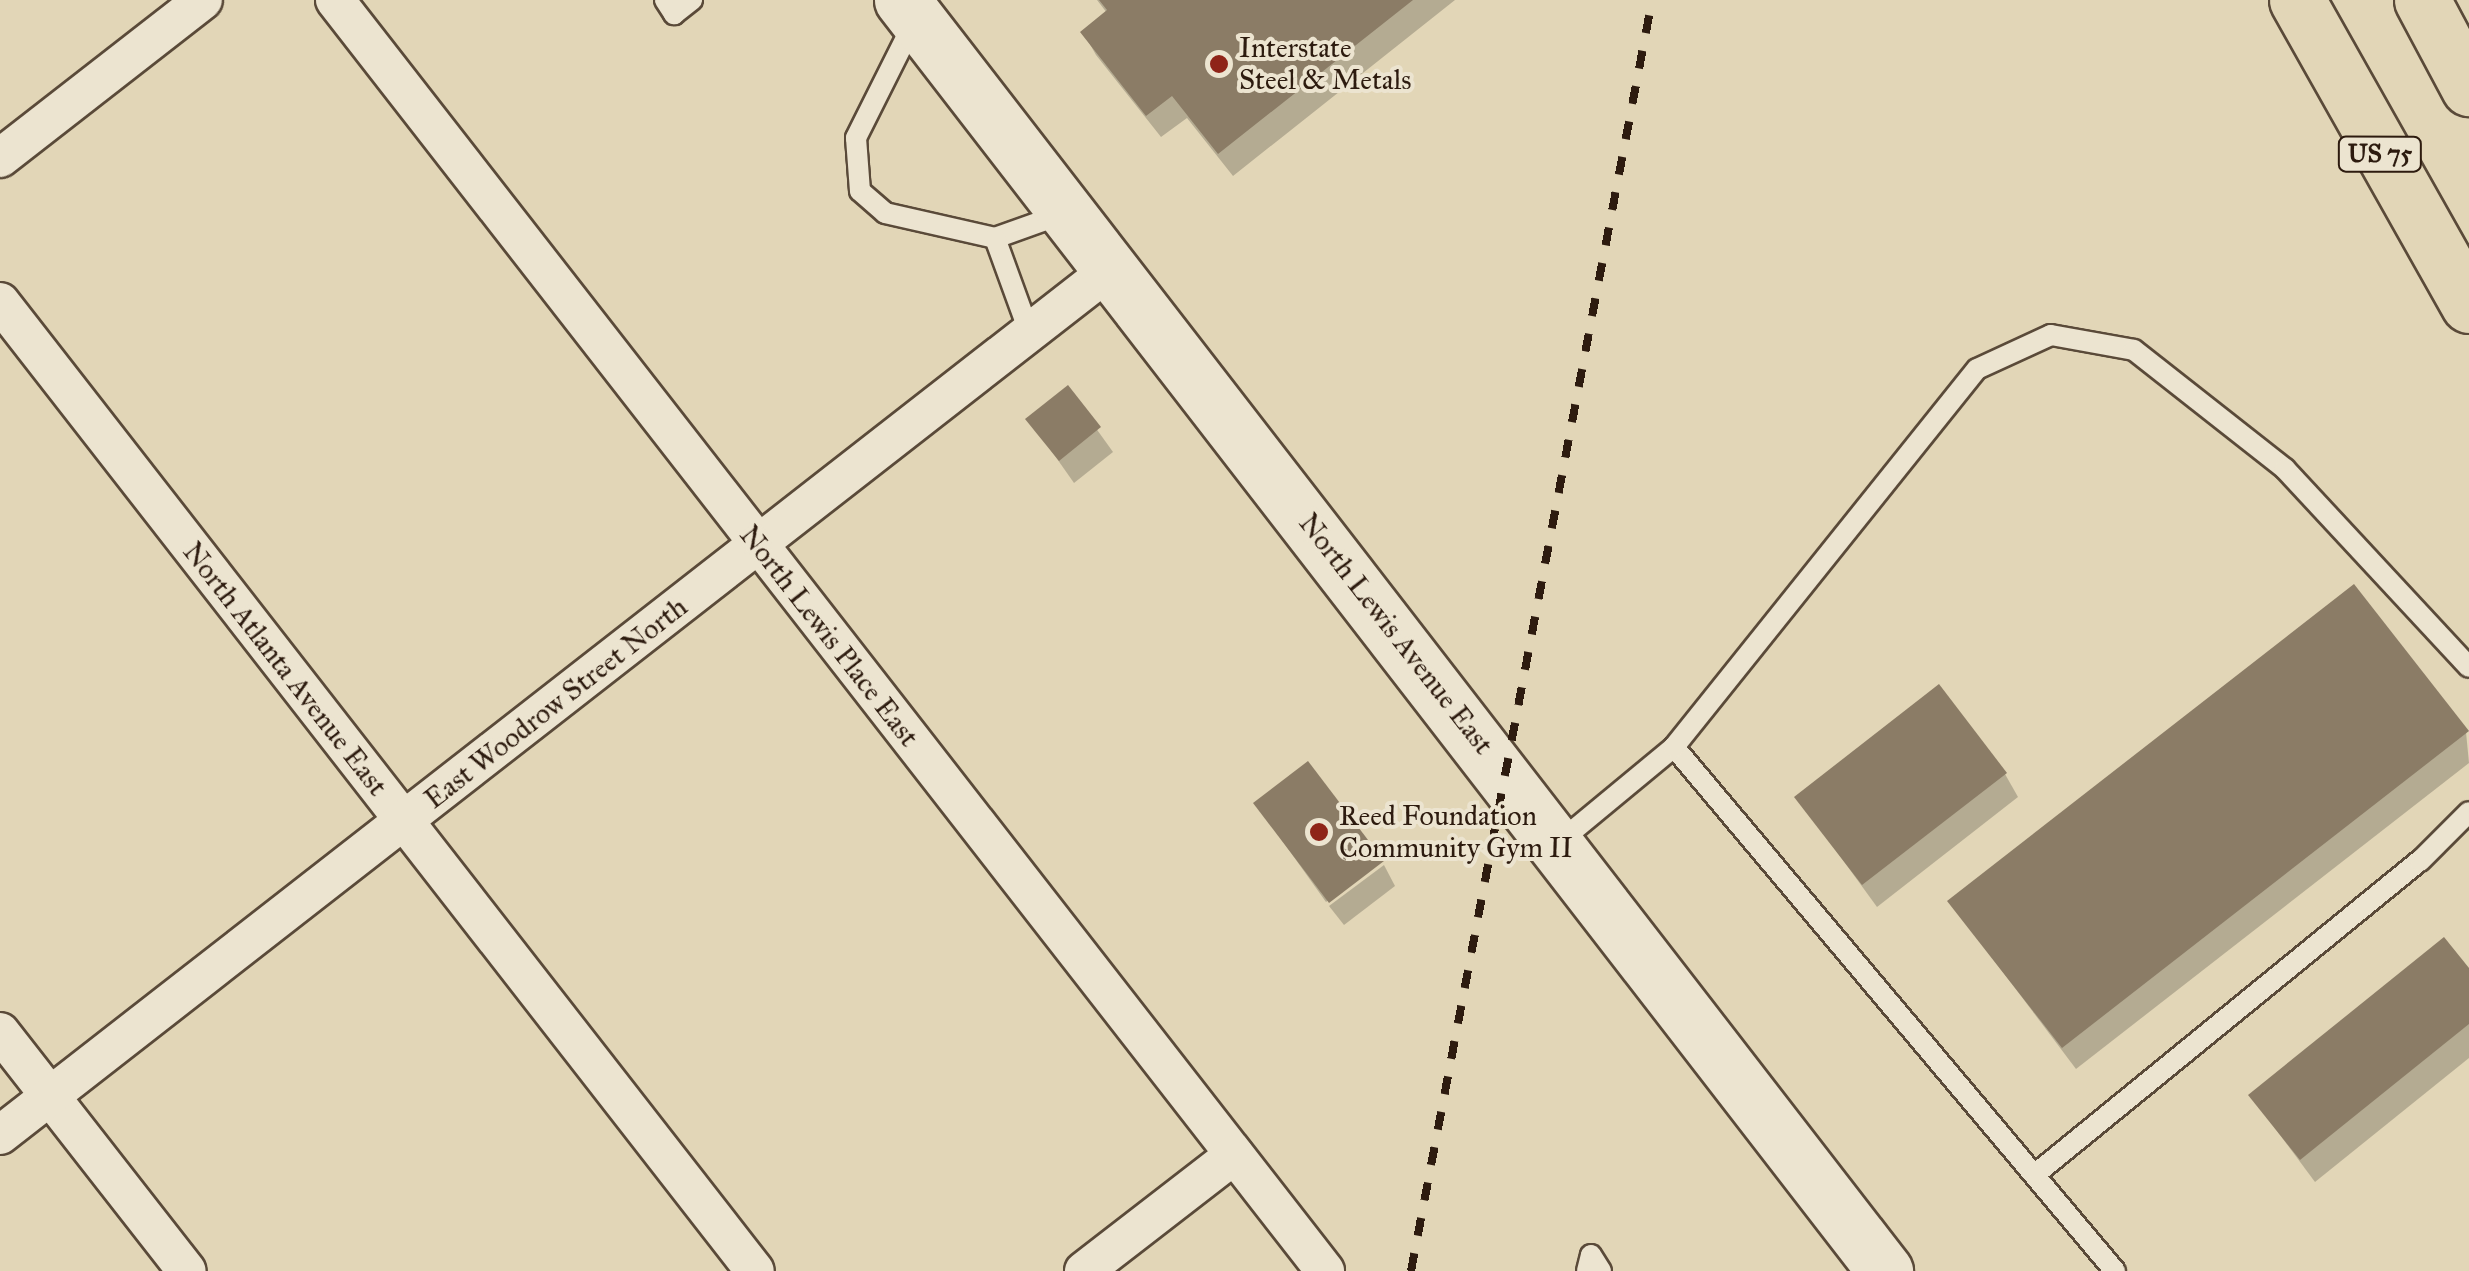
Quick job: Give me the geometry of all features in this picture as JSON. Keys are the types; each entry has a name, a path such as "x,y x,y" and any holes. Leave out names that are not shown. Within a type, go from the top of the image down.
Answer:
{"highway":[{"name":"US 75","path":"2297,0 2469,305"},
{"path":"2422,0 2469,88"}],"main road":[{"name":"North Lewis Avenue East","path":"909,9 1558,843 1885,1271"}],"street":[{"path":"0,158 203,0"},
{"name":"North Lewis Place East","path":"334,0 1325,1271"},
{"name":"East Woodrow Street North","path":"0,1135 1112,269"},
{"name":"North Atlanta Avenue East","path":"0,302 755,1271"},
{"path":"0,1032 186,1271"},
{"path":"1084,1271 1234,1155"}],"lane":[{"path":"665,0 674,14 692,0"},
{"path":"909,9 856,138 860,191 885,213 995,238 1067,213"},
{"path":"995,238 1030,334"},
{"path":"1558,843 1674,747 1978,368 2052,335 2134,350 2284,469 2469,667"},
{"path":"1674,747 2038,1172 2115,1271"},
{"path":"2038,1172 2420,862 2469,812"},
{"path":"1586,1271 1590,1255 1601,1271"}],"building":[{"name":"Interstate Steel & Metals","path":"1099,0 1413,0 1218,154 1172,96 1146,116 1080,32 1107,10"},
{"path":"1068,385 1101,427 1059,461 1025,419"},
{"path":"2354,584 2469,731 2062,1048 1947,901"},
{"path":"1939,684 2007,773 1862,885 1794,797"},
{"name":"Reed Foundation Community Gym II","path":"1308,761 1384,861 1329,903 1253,803"},
{"path":"2444,937 2469,968 2469,1024 2300,1160 2248,1095"}],"railway":[{"path":"1411,1271 1652,0"}],"place":[{"name":"Interstate Steel & Metals","path":"1219,64"},
{"name":"Reed Foundation Community Gym II","path":"1319,832"}]}
